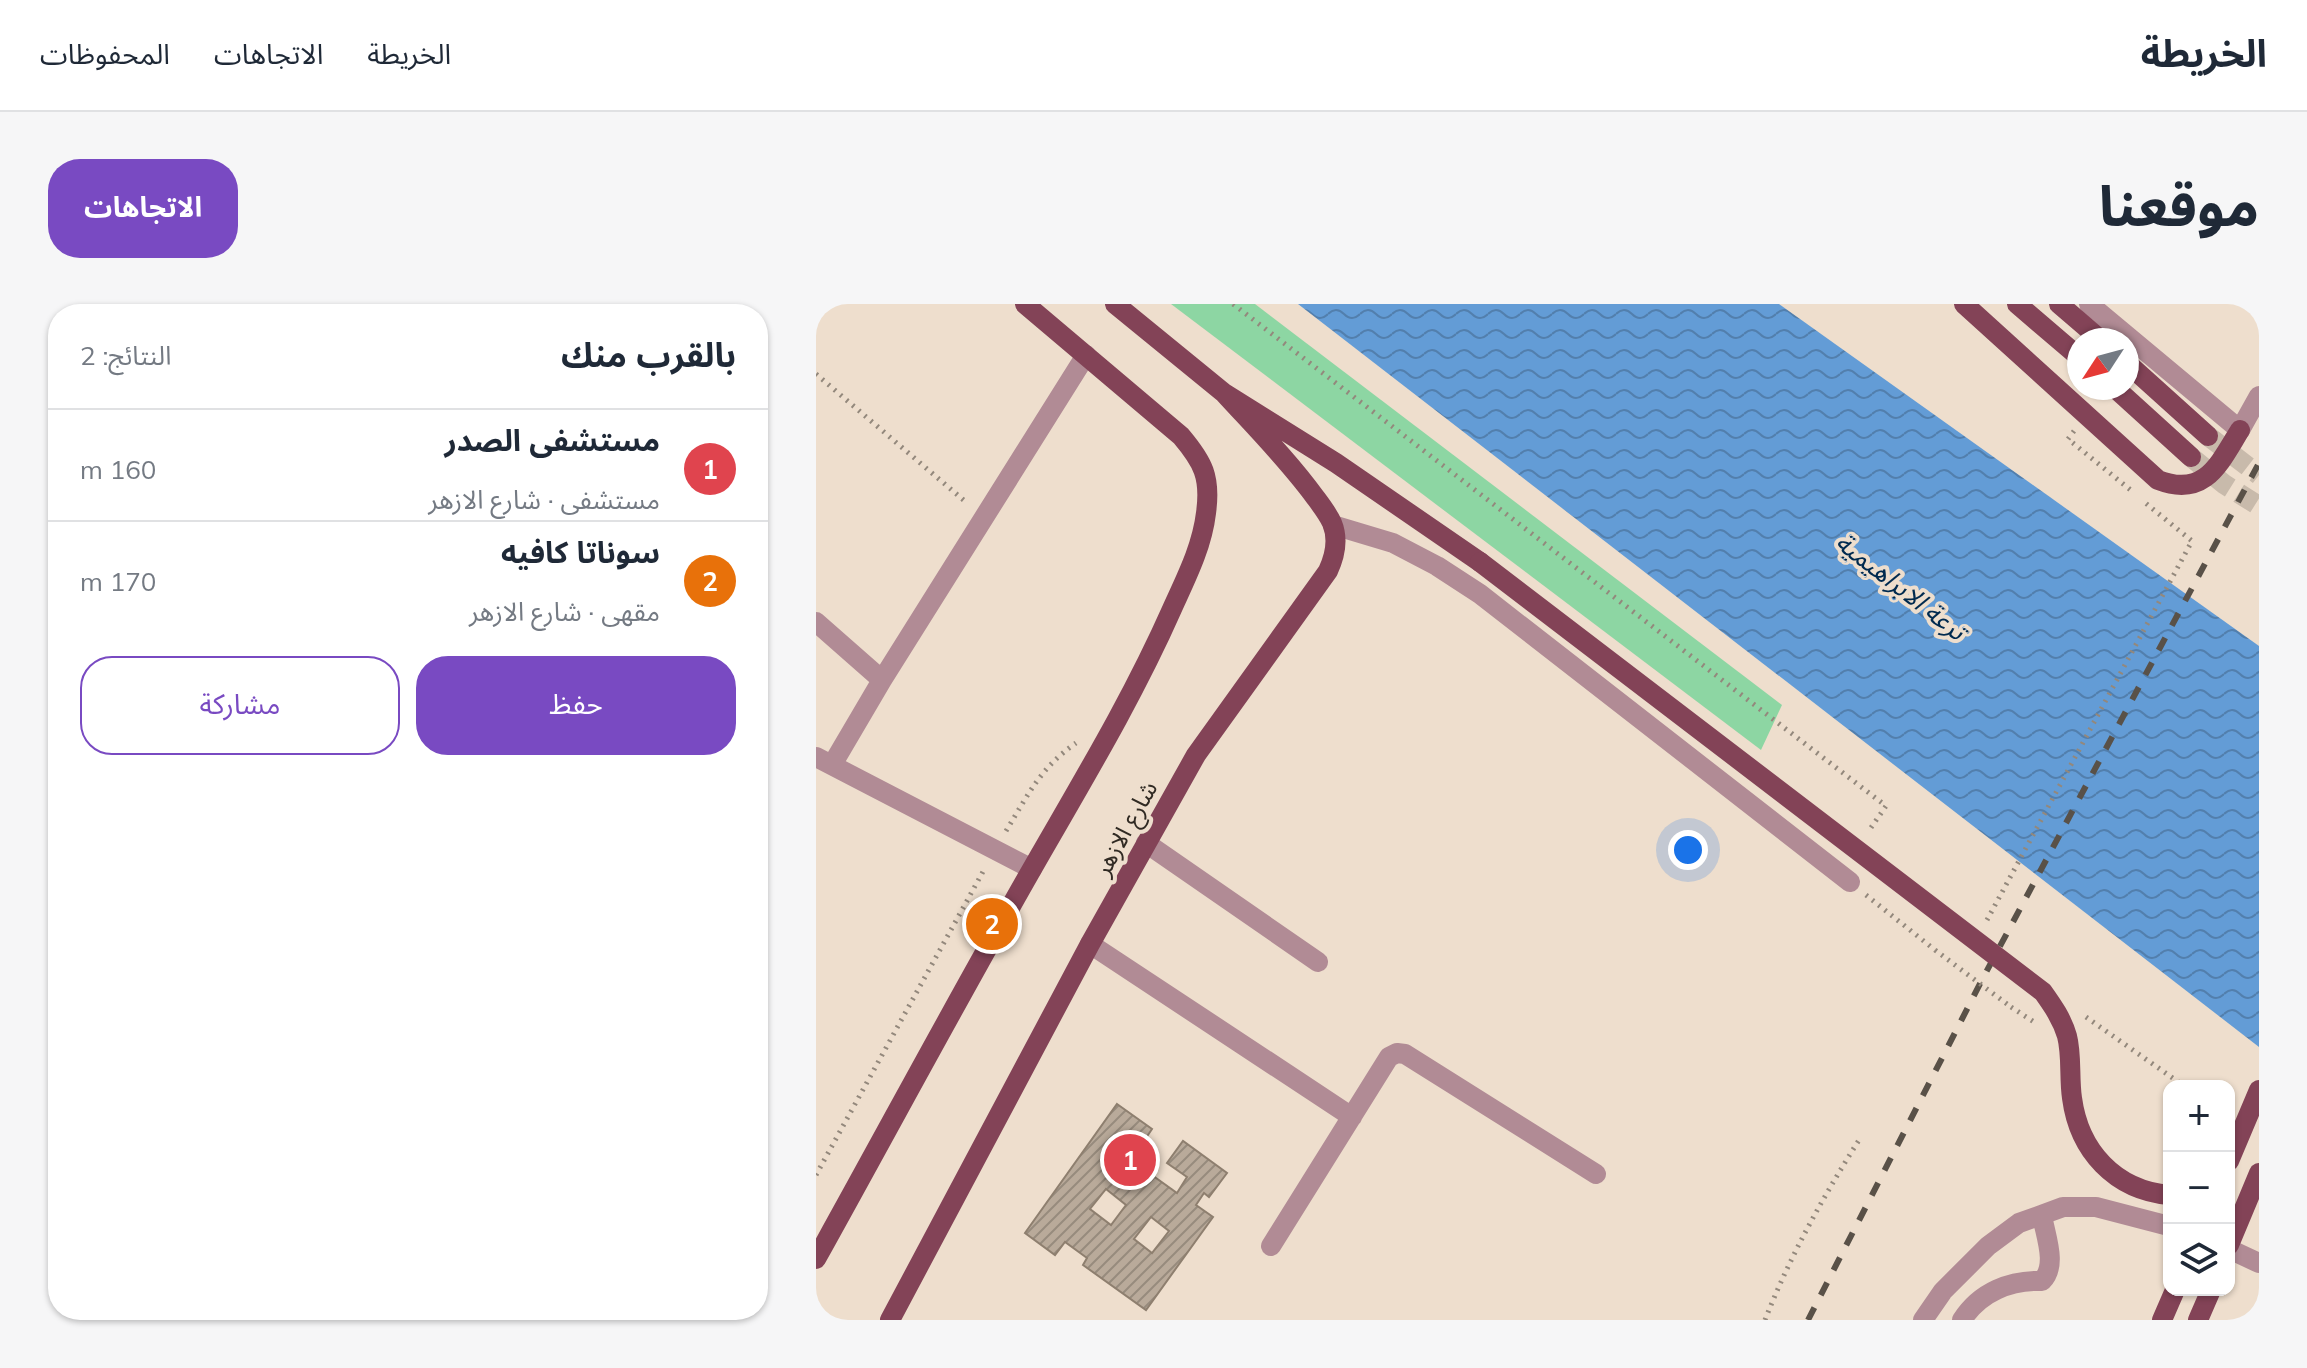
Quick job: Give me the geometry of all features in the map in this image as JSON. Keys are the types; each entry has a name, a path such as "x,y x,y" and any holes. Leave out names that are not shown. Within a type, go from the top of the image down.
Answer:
{"main road":[{"path":"816,1259 1122,713 1197,552 1206,512 1207,483 1200,457 1181,436 1025,304"},
{"path":"1115,304 1224,393 1336,463 1480,562 2043,992 2059,1014 2067,1038 2074,1112 2087,1147 2130,1186 2163,1194"},
{"path":"1964,304 2158,480 2174,486 2190,485 2205,479 2217,467 2240,430"},
{"path":"2017,304 2067,347"},
{"path":"2059,304 2087,328"},
{"path":"2139,374 2208,436"},
{"path":"1224,393 1290,465 1333,525"},
{"path":"2128,400 2191,457"},
{"name":"شارع الازهر","path":"890,1320 1090,944 1196,755 1328,571 1335,557 1333,525"},
{"path":"2233,1152 2259,1090"},
{"path":"2235,1232 2259,1173"},
{"path":"2162,1320 2172,1296"},
{"path":"2198,1320 2208,1296"}],"street":[{"path":"2089,304 2240,430 2259,396"},
{"path":"1032,869 824,761 882,680 1086,355"},
{"path":"1333,525 1393,543 1437,566 1480,594 1850,882"},
{"path":"816,622 882,680"},
{"path":"1146,843 1318,962"},
{"path":"1090,944 1352,1117"},
{"path":"1271,1246 1389,1057 1397,1053 1405,1054 1596,1174"},
{"path":"1923,1320 1943,1291 1988,1246 2019,1223 2063,1207 2096,1207 2163,1224"},
{"path":"1962,1320 1980,1300 1996,1289 2027,1280 2042,1281 2047,1276 2051,1259 2042,1215"},
{"path":"2235,1250 2259,1263"}],"path":[{"path":"1233,304 1886,806 1866,835"},
{"path":"816,374 984,518"},
{"path":"1989,915 2192,541"},
{"path":"816,1175 995,850 1039,777 1056,757 1088,736"},
{"path":"1880,905 2011,1007"},
{"path":"2077,1011 2175,1080"},
{"path":"1765,1320 1791,1259 1827,1191 1859,1140"}],"green space":[{"path":"1171,304 1255,304 1782,705 1761,750"}],"water":[{"name":"ترعة الابراهيمية","path":"1298,304 1779,304 2259,646 2259,1047"}],"building":[{"path":"1117,1104 1152,1129 1131,1160 1177,1193 1187,1177 1167,1163 1183,1141 1227,1173 1209,1197 1204,1193 1196,1205 1213,1217 1146,1310 1083,1265 1087,1258 1065,1242 1055,1255 1025,1233","holes":["1106,1189 1126,1205 1111,1225 1090,1209","1151,1217 1169,1231 1152,1253 1134,1239"]}],"tunnel":[{"path":"2208,436 2259,475"},
{"path":"2191,457 2224,484 2259,506"}],"railway":[{"path":"1808,1320 1984,976 2259,463"}],"place":[{"name":"سوناتا كافيه","path":"992,924"},
{"name":"مستشفى الصدر","path":"1130,1160"}]}
